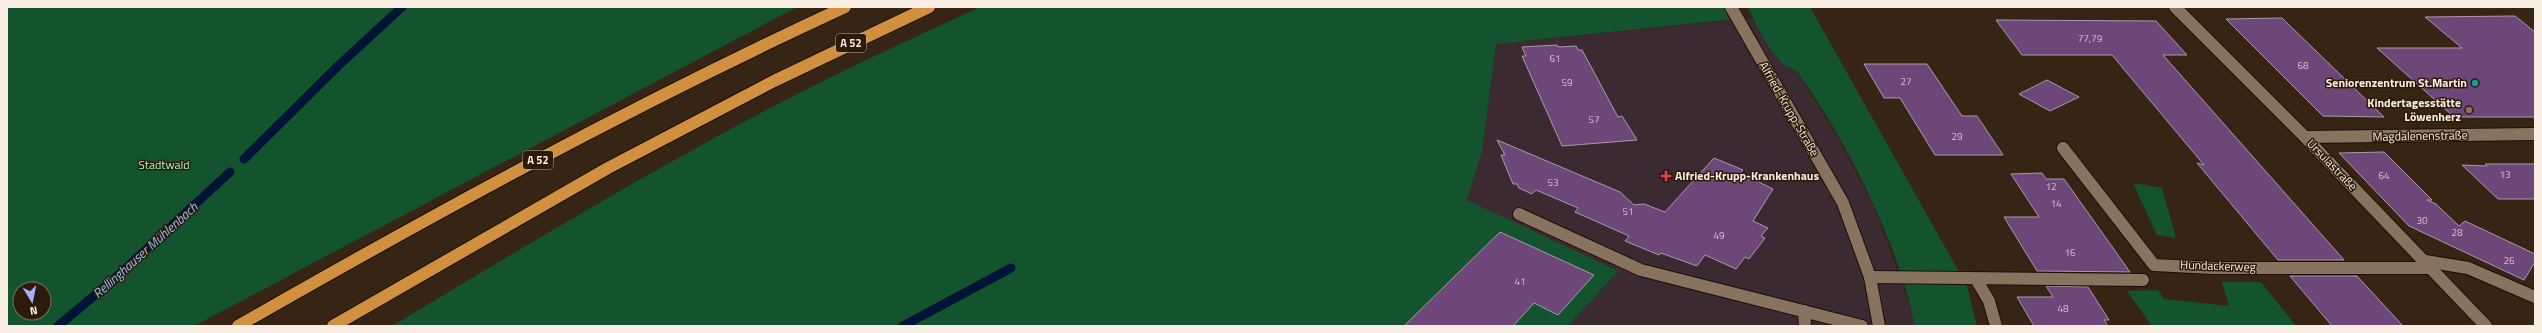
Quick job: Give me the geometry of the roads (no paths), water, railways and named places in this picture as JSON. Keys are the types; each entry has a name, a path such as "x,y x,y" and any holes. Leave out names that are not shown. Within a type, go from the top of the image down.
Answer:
{"highway":[{"name":"A 52","path":"238,326 576,139 714,69 845,7"},
{"name":"A 52","path":"333,326 608,168 781,77 929,7"}],"street":[{"name":"Alfried-Krupp-Straße","path":"1730,7 1842,203 1870,277 1879,326"},
{"name":"Ursulastraße","path":"2175,7 2305,137 2486,326"},
{"name":"Magdalenenstraße","path":"2305,137 2535,134"},
{"name":"Hundackerweg","path":"2063,148 2154,265 2213,268 2428,265"},
{"path":"1519,214 1641,270 1862,326"},
{"path":"2428,265 2443,261 2464,266 2535,297"},
{"path":"1870,277 2143,280"},
{"path":"1976,279 1989,301 1996,326"},
{"path":"1804,312 1804,326"}],"waterway":[{"name":"Rellinghauser Mühlenbach","path":"244,159 338,66 402,7"},
{"name":"Rellinghauser Mühlenbach","path":"58,326 113,280 230,172"},
{"path":"903,326 1011,268"}],"place":[{"name":"Seniorenzentrum St.Martin","path":"2475,83"},
{"name":"Kindertagesstätte Löwenherz","path":"2469,110"},
{"name":"Alfried-Krupp-Krankenhaus","path":"1666,176"}],"park label":[{"name":"Stadtwald","path":"164,165"}]}
